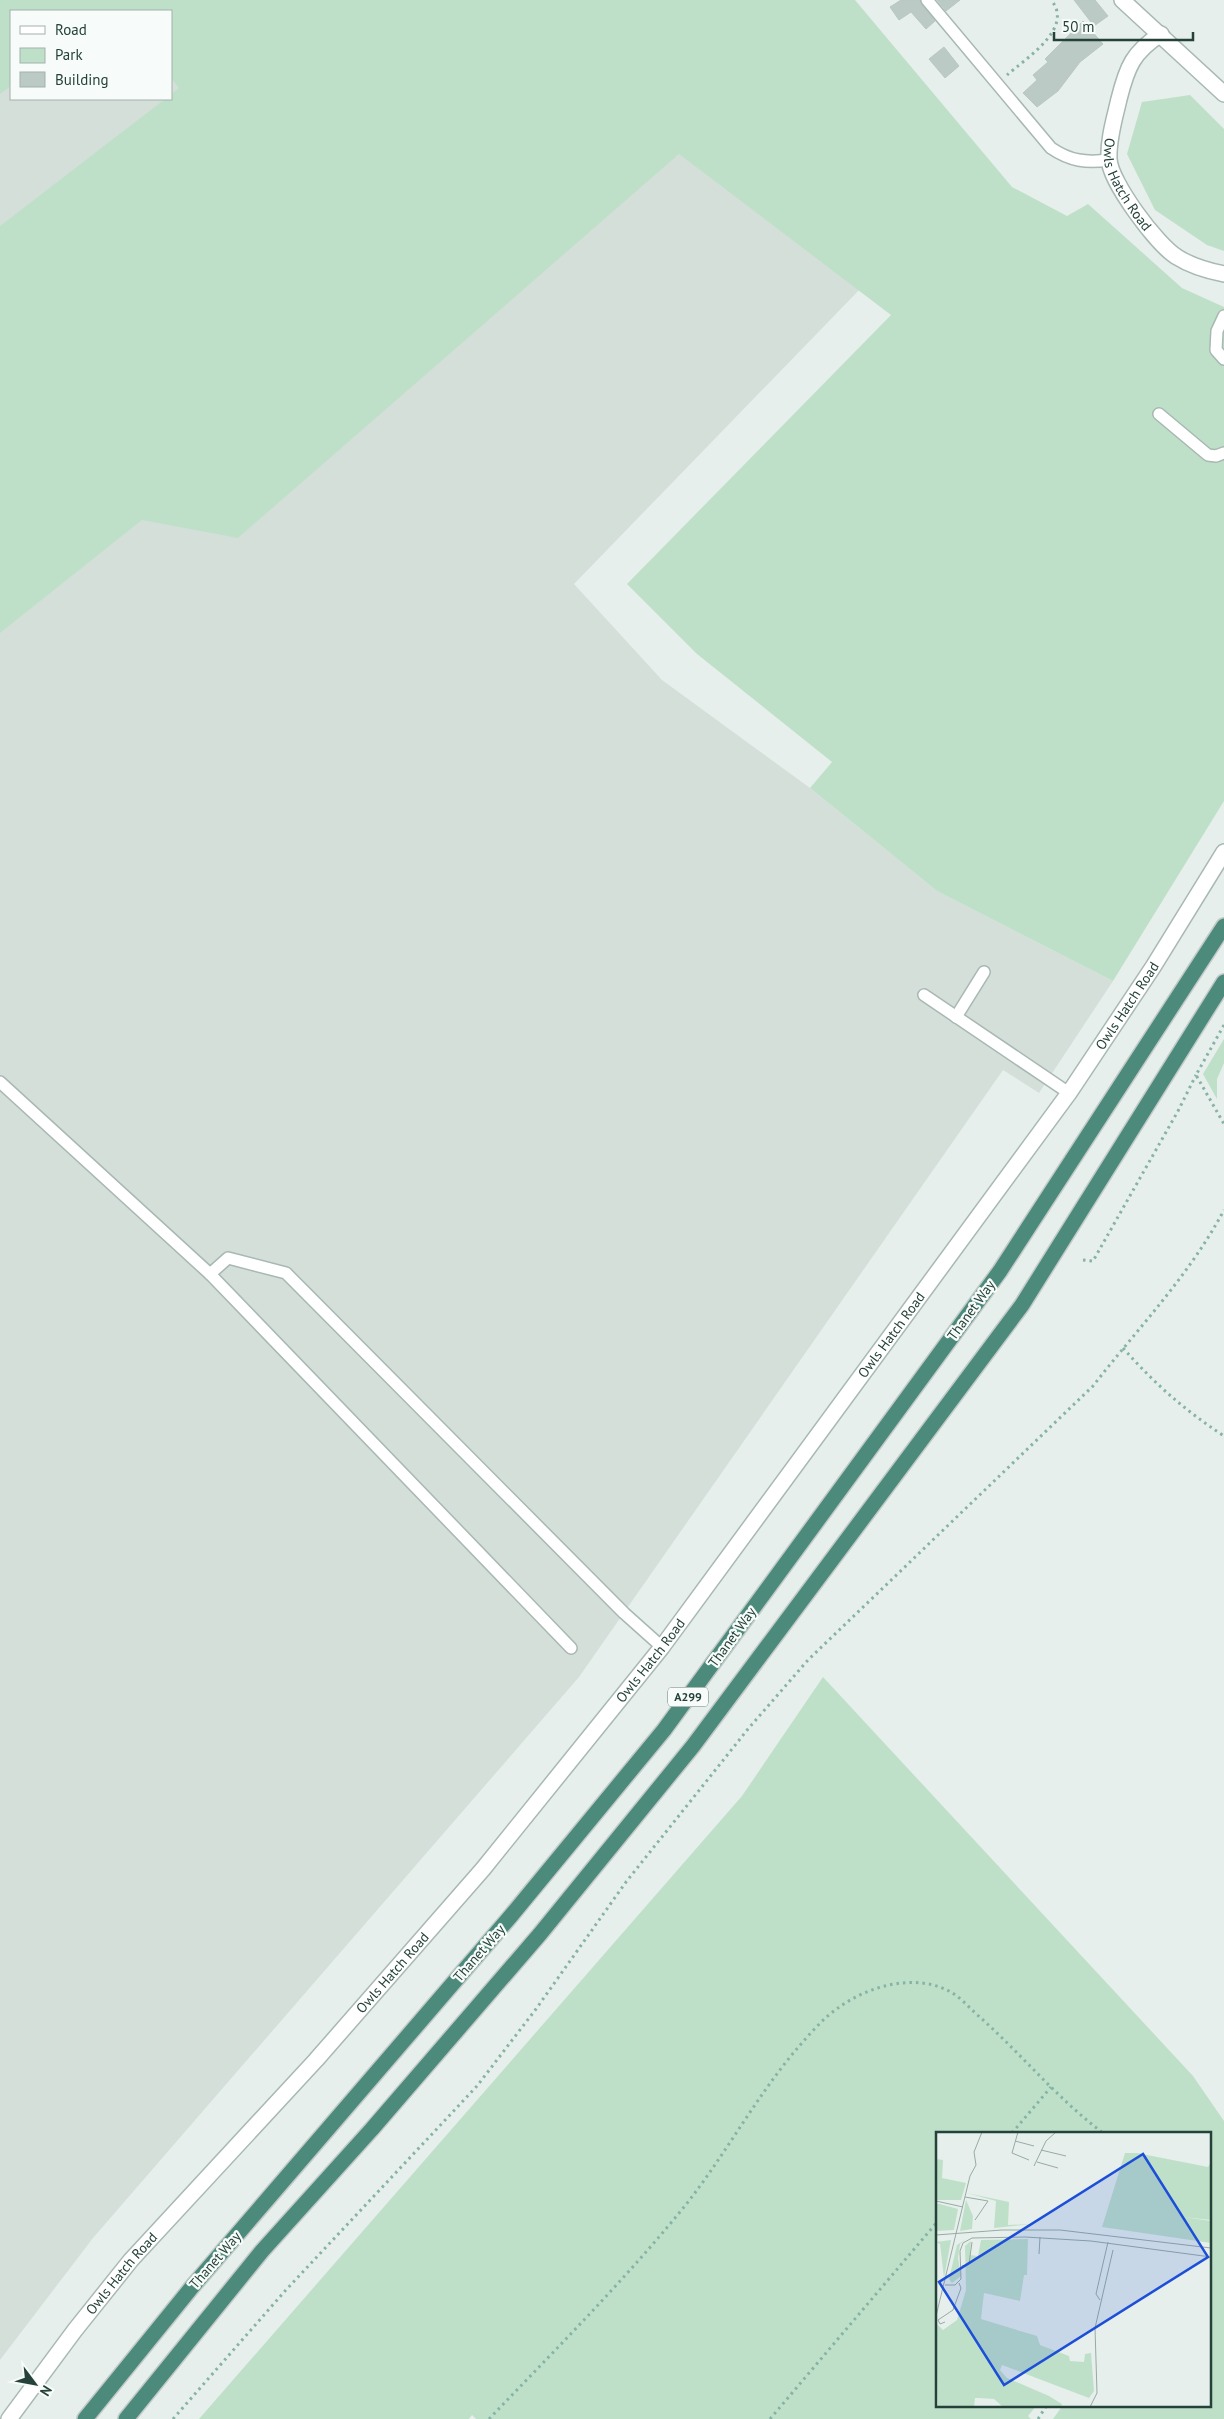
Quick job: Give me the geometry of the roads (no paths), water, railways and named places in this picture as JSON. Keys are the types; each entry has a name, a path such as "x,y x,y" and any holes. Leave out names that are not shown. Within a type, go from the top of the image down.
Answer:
{"highway":[{"name":"Thanet Way","path":"85,2419 192,2287 510,1917 664,1730 1000,1271 1224,926"},
{"name":"A299","path":"126,2419 262,2251 372,2129 533,1941 693,1746 1022,1305 1224,982"}],"street":[{"path":"1122,0 1224,94"},
{"name":"Owls Hatch Road","path":"1161,34 1143,46 1130,65 1114,119 1109,160 1128,203 1152,233 1176,257 1209,271 1224,274"},
{"name":"Owls Hatch Road","path":"9,2419 74,2330 131,2260 316,2060 483,1869 662,1647 1069,1093 1154,967 1224,852"}],"lane":[{"path":"927,0 1051,148 1064,157 1078,162 1109,160"},
{"path":"1224,316 1217,331 1216,350 1224,360"},
{"path":"1159,414 1208,454 1216,456 1224,453"},
{"path":"956,1016 984,972"},
{"path":"924,996 1069,1093"},
{"path":"0,1082 210,1274 571,1648"},
{"path":"210,1274 228,1258 286,1273 624,1614 662,1647"}]}
